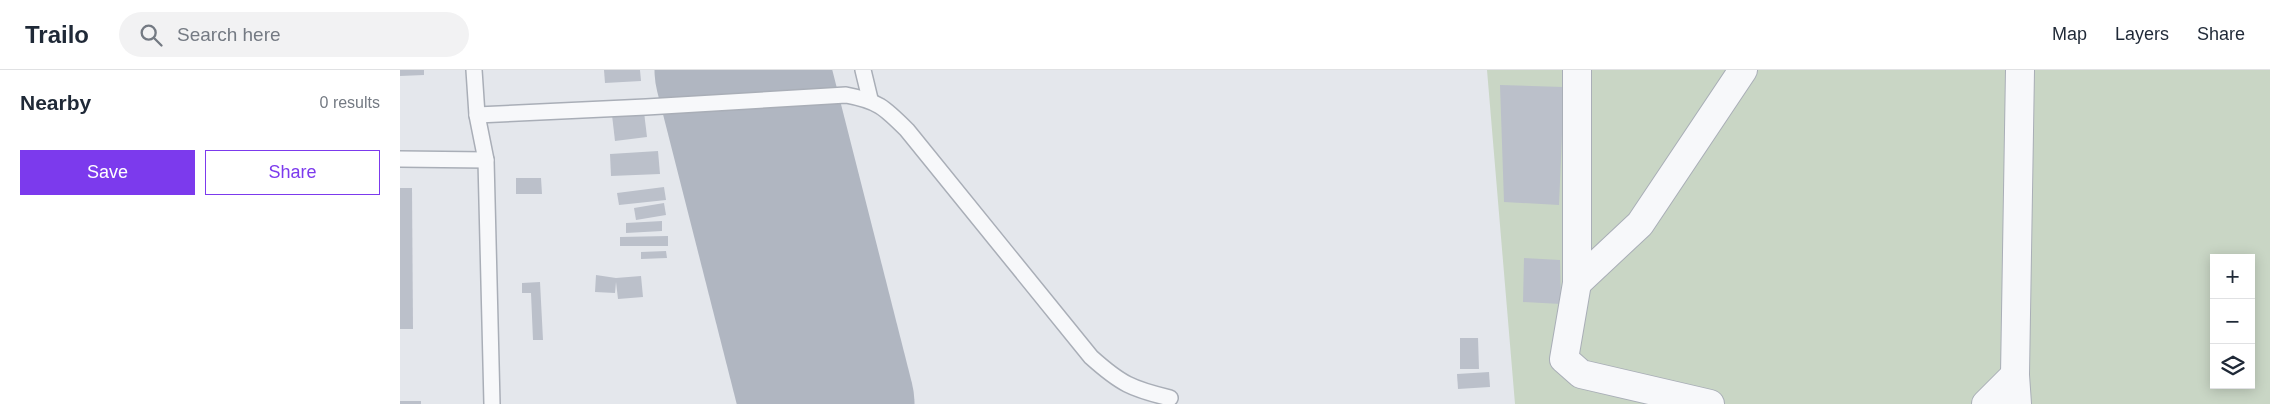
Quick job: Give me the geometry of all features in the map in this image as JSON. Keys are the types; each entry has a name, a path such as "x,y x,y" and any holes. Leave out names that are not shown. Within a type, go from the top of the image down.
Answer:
{"street":[{"path":"1577,70 1577,283 1564,359 1581,374 1703,404"},
{"path":"1577,283 1640,224 1743,70"},
{"path":"2017,404 2015,375 2020,70"},
{"path":"1986,404 2015,375"}],"lane":[{"path":"474,70 477,115 486,160 492,404"},
{"path":"863,70 870,100"},
{"path":"477,115 846,95 870,100 888,111 907,130 1092,357 1113,377 1137,390 1170,398"},
{"path":"400,159 486,160"}],"green space":[{"path":"1487,70 2270,70 2270,404 1515,404"}],"building":[{"path":"400,70 424,70 424,75 400,76"},
{"path":"604,70 640,70 641,81 605,83"},
{"path":"1500,85 1564,87 1559,205 1504,202"},
{"path":"644,112 647,137 615,141 612,115"},
{"path":"658,151 660,174 611,176 610,154"},
{"path":"516,178 541,178 542,194 516,194"},
{"path":"664,187 666,200 619,205 617,193"},
{"path":"400,188 412,188 413,329 400,329"},
{"path":"664,203 666,215 636,220 634,208"},
{"path":"662,221 662,231 626,233 626,223"},
{"path":"668,236 668,246 620,246 620,237"},
{"path":"666,251 667,258 641,259 641,252"},
{"path":"1524,258 1560,260 1561,304 1523,302"},
{"path":"596,275 616,278 641,276 643,297 618,299 616,282 615,293 595,292"},
{"path":"540,282 543,340 533,340 531,293 522,293 522,283"},
{"path":"1460,338 1478,338 1479,369 1460,369"},
{"path":"1489,372 1490,387 1458,389 1457,374"},
{"path":"400,401 421,401 421,404 400,404"}],"runway":[{"path":"742,70 827,404"}]}
